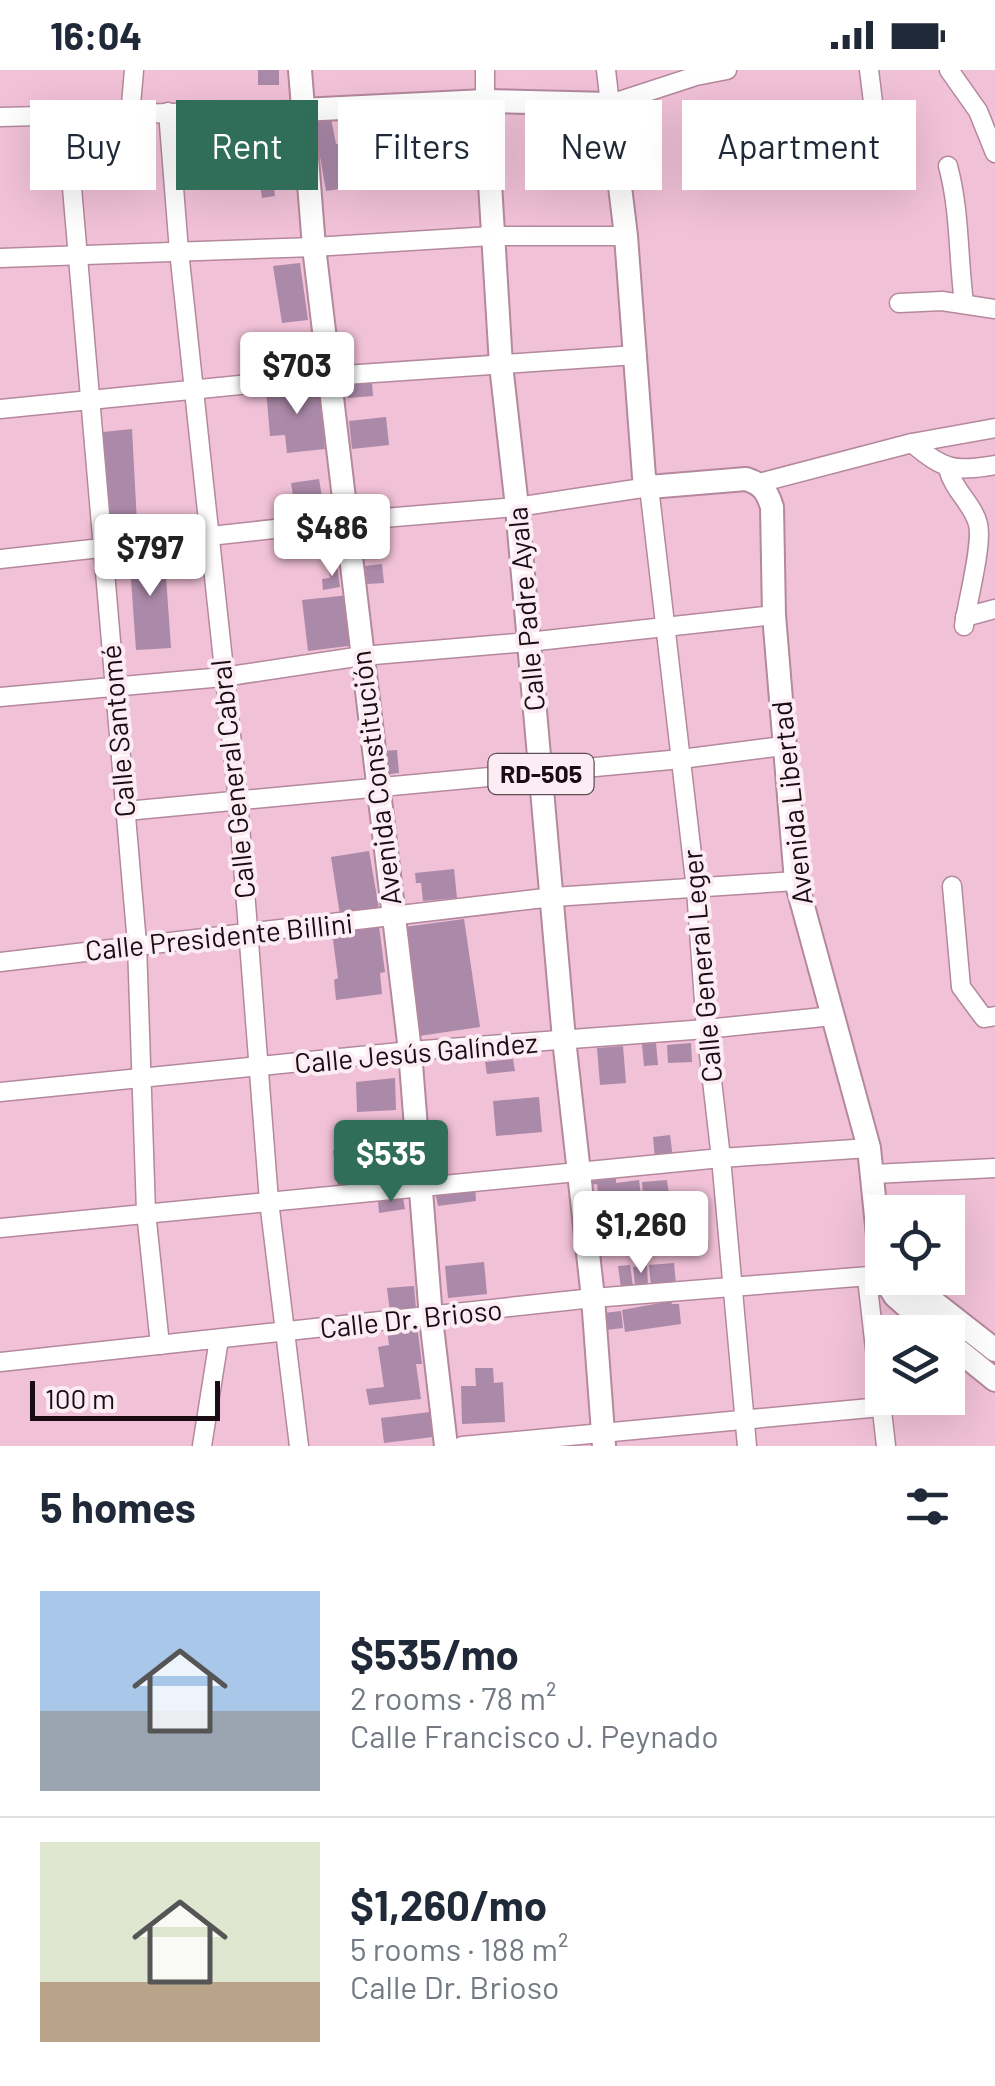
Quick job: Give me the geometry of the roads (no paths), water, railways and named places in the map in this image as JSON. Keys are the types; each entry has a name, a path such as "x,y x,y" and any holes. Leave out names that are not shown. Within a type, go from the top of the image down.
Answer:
{"main road":[{"name":"Avenida Constitución","path":"300,70 301,100"},
{"name":"Avenida Constitución","path":"309,190 410,1051 431,1318 446,1446"},
{"name":"Calle Padre Ayala","path":"489,190 501,366 564,1040 593,1298 603,1439"},
{"path":"620,190 644,477 649,486 746,479 759,484"},
{"name":"Avenida Libertad","path":"759,484 768,493 772,507 774,615 796,881 869,1148 877,1195"},
{"path":"894,1295 917,1315"},
{"path":"925,1295 995,1350"},
{"path":"965,1356 995,1380"}],"street":[{"path":"131,100 134,70"},
{"name":"Calle Padre Ayala","path":"485,70 486,100"},
{"path":"606,70 610,100"},
{"path":"622,100 728,70"},
{"path":"869,70 873,100"},
{"path":"949,70 986,109 995,153"},
{"name":"Calle General Cabral","path":"168,112 208,535 238,800 270,1201 299,1446"},
{"path":"156,113 176,112"},
{"path":"0,117 30,117"},
{"path":"948,166 956,194 956,241 964,302"},
{"name":"Calle Santomé","path":"71,190 137,944 146,1212 160,1344"},
{"path":"0,258 314,248 491,236 626,236"},
{"path":"899,303 964,302 995,309"},
{"path":"0,409 330,376 636,356"},
{"path":"759,484 912,443 995,428"},
{"path":"912,443 948,468 995,465"},
{"path":"948,468 953,487 978,521 980,540 964,621 995,609"},
{"path":"0,559 348,521 517,508 649,486"},
{"name":"Calle General Leger","path":"649,486 696,889 747,1446"},
{"path":"0,697 774,615"},
{"path":"126,811 681,760 783,746"},
{"name":"Calle Presidente Billini","path":"0,962 552,897 796,881"},
{"path":"952,886 961,987 984,1018 995,1016"},
{"name":"Calle Jesús Galíndez","path":"0,1092 410,1051 706,1030 833,1016"},
{"path":"0,1228 721,1158 869,1148"},
{"path":"874,1174 995,1168"},
{"name":"Calle Dr. Brioso","path":"0,1362 593,1298 865,1278"},
{"path":"202,1446 219,1339"},
{"path":"462,1446 603,1439 746,1419 865,1408"},
{"path":"882,1415 886,1446"}]}
